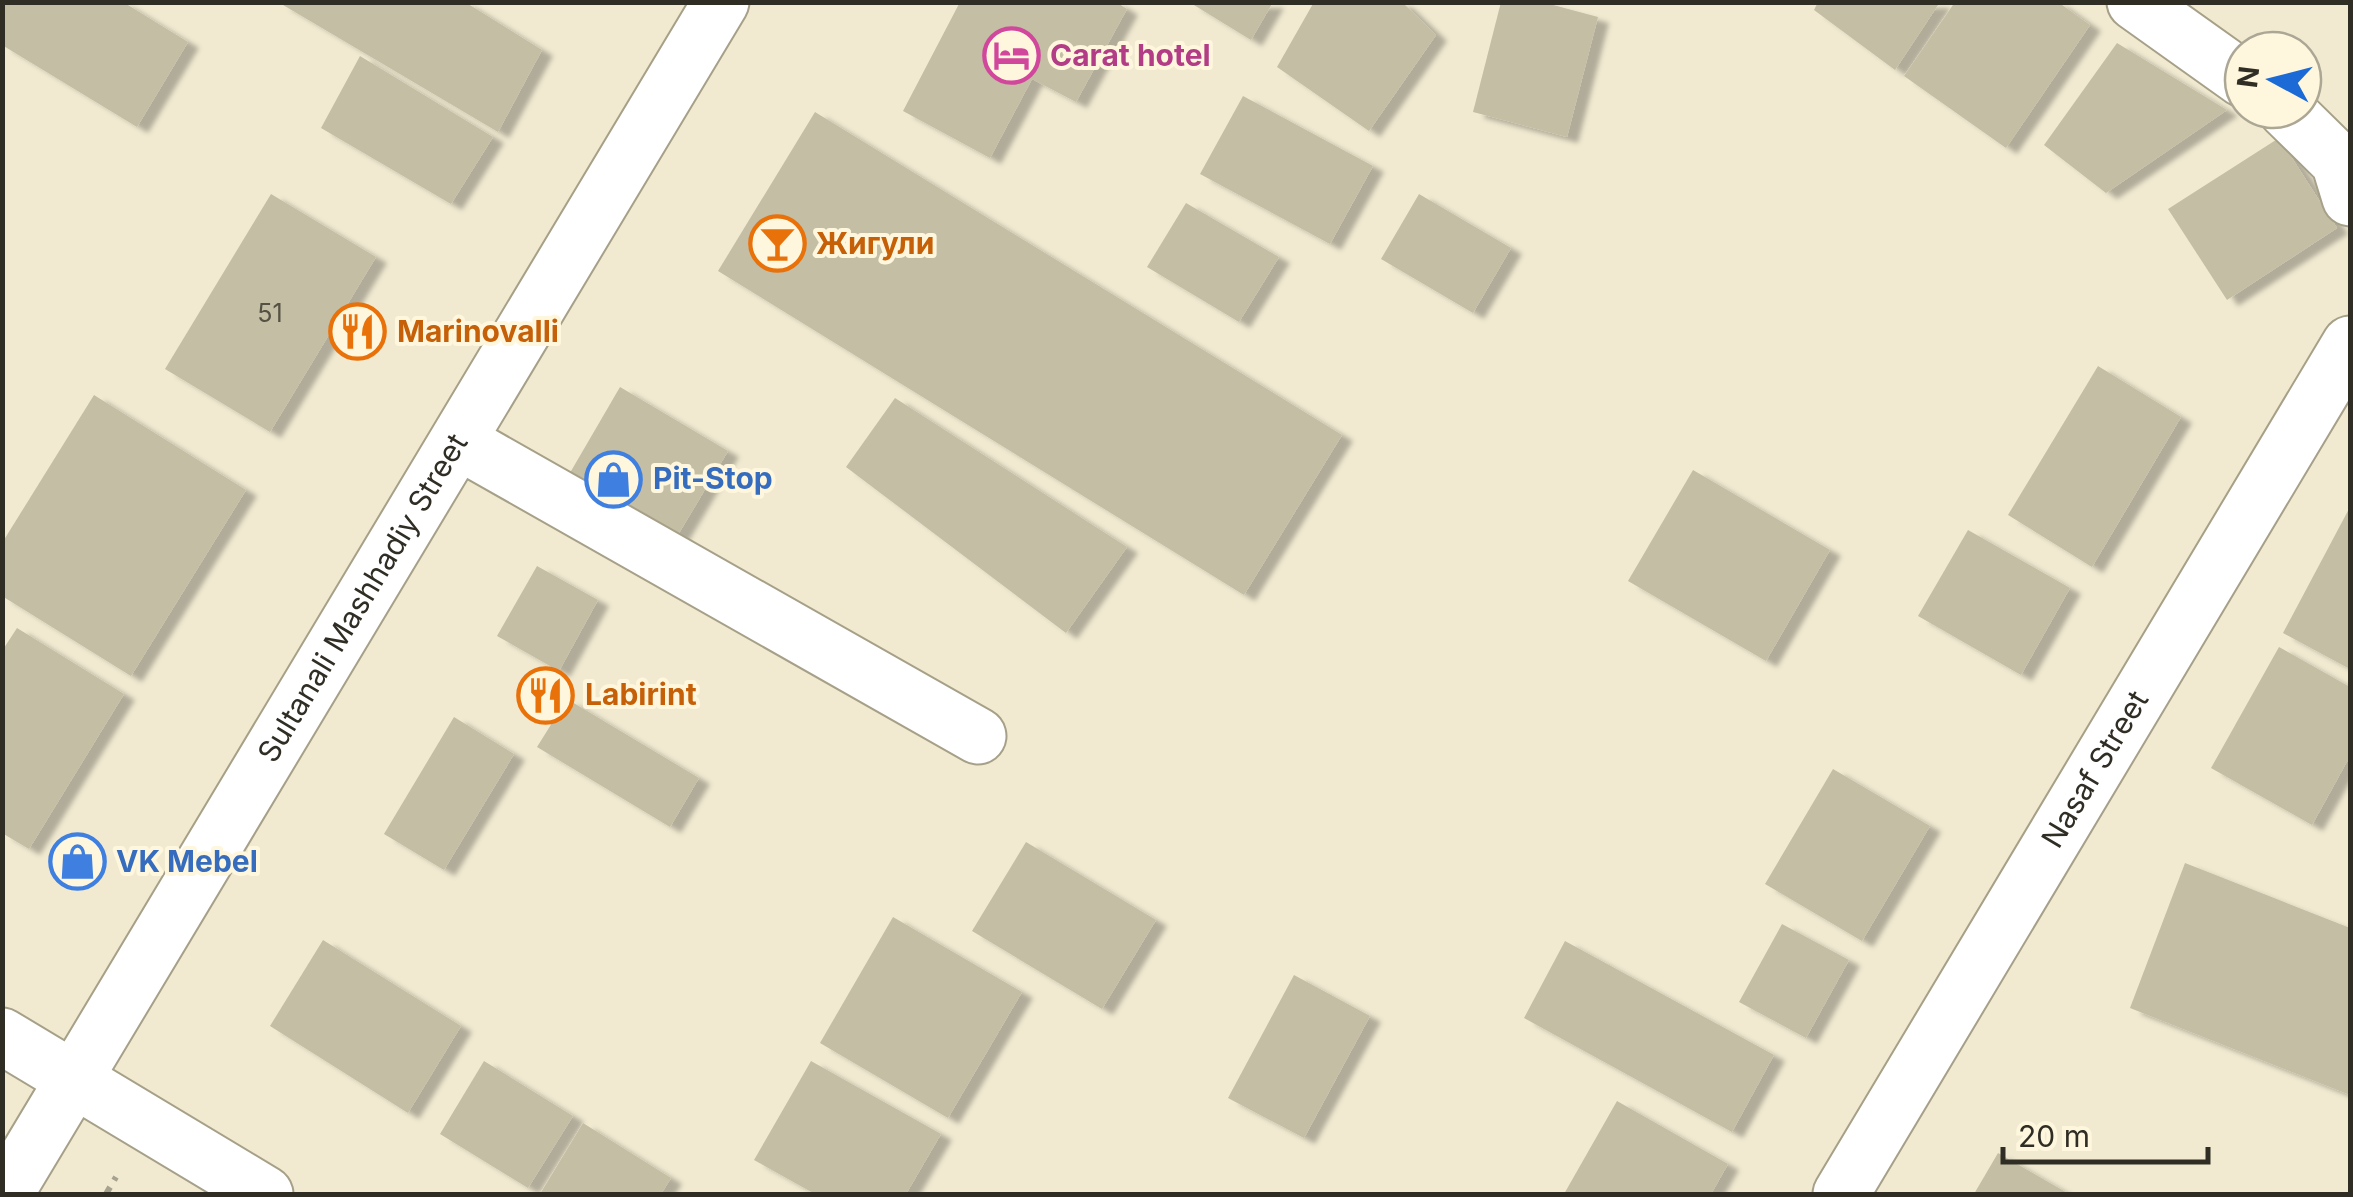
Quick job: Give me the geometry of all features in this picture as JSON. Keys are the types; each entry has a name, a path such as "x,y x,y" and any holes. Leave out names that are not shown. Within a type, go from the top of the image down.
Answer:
{"street":[{"name":"Sultаnali Mashhadiy Street","path":"5,1194 721,2"},
{"path":"2135,2 2223,66"},
{"path":"2306,130 2339,162 2350,198"},
{"name":"Nasaf Street","path":"1841,1194 2350,344"},
{"path":"458,442 978,736"},
{"path":"2,1036 265,1194"}],"building":[{"path":"2,2 123,2 188,42 137,127 2,45"},
{"path":"278,2 465,2 542,50 498,132"},
{"path":"960,2 1116,2 1127,9 1076,102 1032,79 990,158 903,111"},
{"path":"1189,2 1273,2 1251,40"},
{"path":"1314,2 1402,2 1436,35 1369,131 1277,67"},
{"path":"1501,2 1542,2 1598,17 1567,137 1473,112"},
{"path":"1818,2 1940,2 1895,70 1814,10"},
{"path":"1955,2 2058,2 2090,25 2006,148 1904,76"},
{"path":"2117,43 2223,108 2223,113 2106,193 2044,145"},
{"path":"360,56 493,137 451,204 321,128"},
{"path":"1243,96 1373,166 1330,244 1200,174"},
{"path":"815,112 1342,435 1244,595 718,271"},
{"path":"2279,138 2337,228 2227,300 2168,209"},
{"path":"271,194 376,257 270,432 165,369"},
{"path":"1419,194 1511,248 1473,313 1381,259"},
{"path":"1186,203 1279,257 1239,322 1147,267"},
{"path":"2098,366 2181,417 2092,567 2008,515"},
{"path":"620,387 728,451 673,543 567,478"},
{"path":"94,395 246,490 131,676 2,596 2,543"},
{"path":"895,398 1127,547 1066,633 846,467"},
{"path":"1693,470 1830,550 1766,661 1628,581"},
{"path":"2350,507 2350,669 2283,633"},
{"path":"1968,530 2070,588 2021,675 1918,616"},
{"path":"537,566 598,600 559,671 497,636"},
{"path":"17,628 124,694 29,849 2,833 2,651"},
{"path":"2279,647 2350,687 2350,756 2312,825 2211,768"},
{"path":"567,699 699,778 670,827 537,747"},
{"path":"454,717 514,754 444,870 384,834"},
{"path":"1833,769 1930,826 1862,941 1765,884"},
{"path":"1026,842 1156,920 1102,1009 972,931"},
{"path":"2185,863 2350,928 2350,1095 2130,1008"},
{"path":"893,917 1022,992 948,1118 820,1043"},
{"path":"1782,924 1849,960 1806,1038 1739,1002"},
{"path":"323,940 461,1026 408,1113 270,1026"},
{"path":"1565,941 1774,1055 1732,1132 1524,1018"},
{"path":"1294,975 1370,1016 1304,1138 1228,1098"},
{"path":"484,1061 573,1116 528,1188 440,1134"},
{"path":"811,1061 941,1134 906,1194 815,1194 754,1160"},
{"path":"1617,1101 1728,1164 1711,1194 1564,1194"},
{"path":"583,1123 671,1178 661,1194 540,1194"},
{"path":"1998,1153 2069,1194 1974,1194"}],"place":[{"name":"Carat hotel","path":"1011,56"},
{"name":"Жигули","path":"777,244"},
{"name":"Marinovalli","path":"358,332"},
{"name":"Pit-Stop","path":"614,479"},
{"name":"Labirint","path":"546,695"},
{"name":"VK Mebel","path":"77,862"}]}
